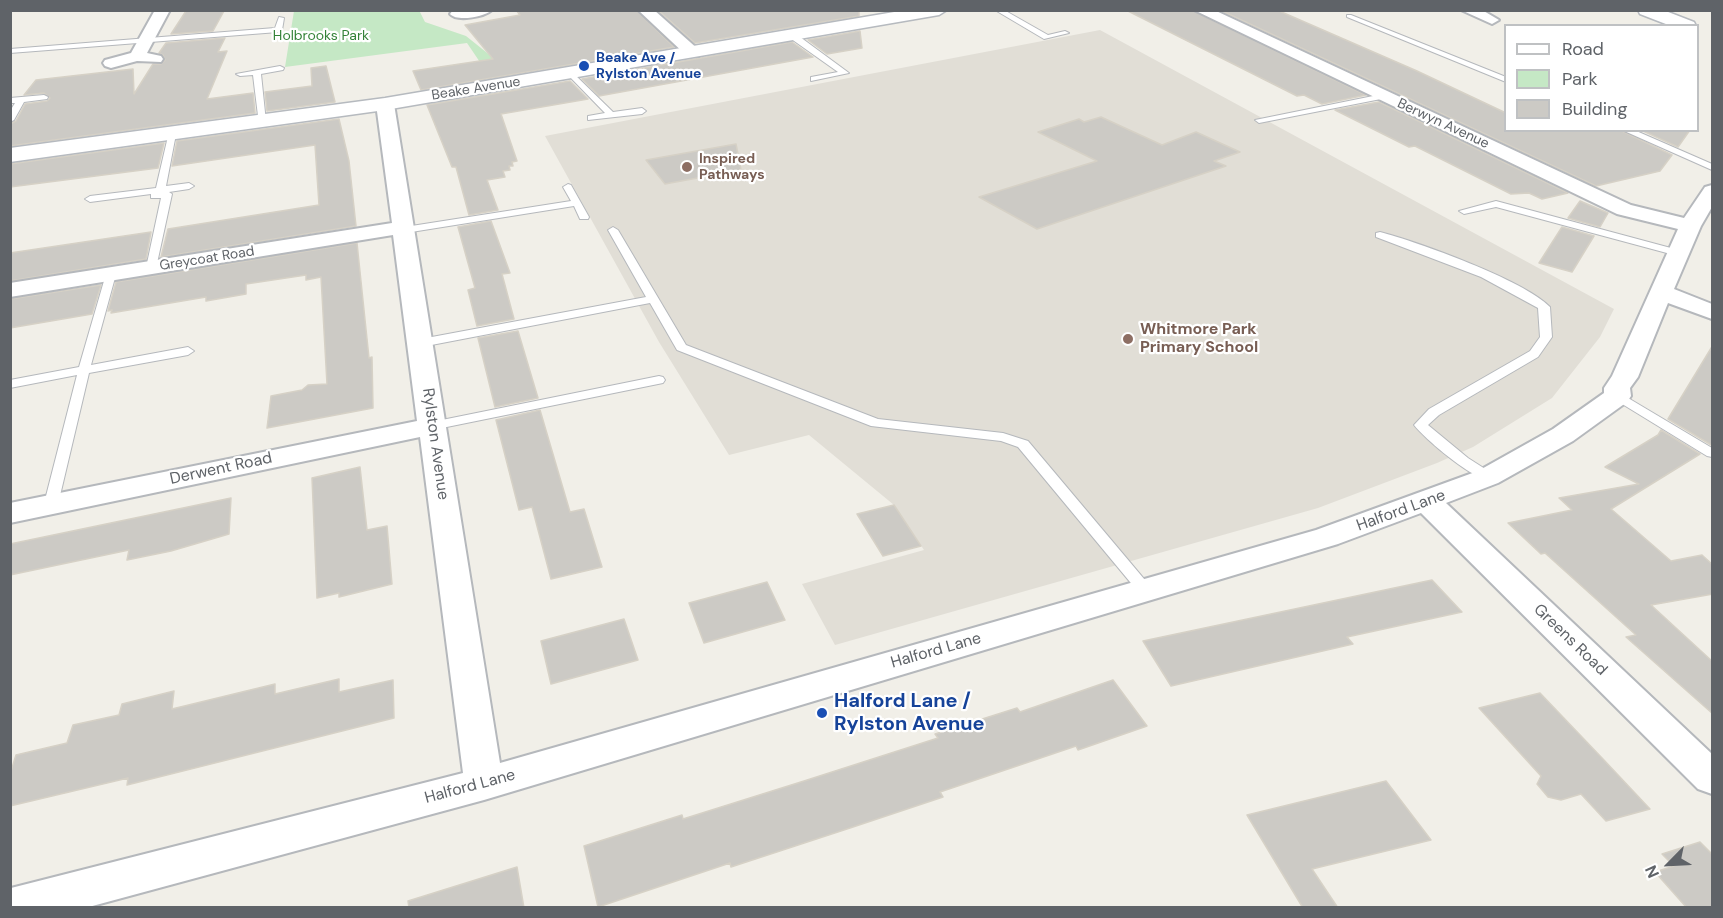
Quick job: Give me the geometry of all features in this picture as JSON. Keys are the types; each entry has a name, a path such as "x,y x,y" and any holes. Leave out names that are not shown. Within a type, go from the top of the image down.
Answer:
{"street":[{"path":"137,56 163,10"},
{"path":"457,15 485,10"},
{"path":"645,10 693,53"},
{"name":"Beake Avenue","path":"10,155 385,104 939,10"},
{"name":"Berwyn Avenue","path":"1201,10 1684,239"},
{"path":"1646,10 1684,24"},
{"path":"1470,11 1492,20"},
{"path":"111,63 137,56 155,58"},
{"name":"Rylston Avenue","path":"385,104 405,229 483,784"},
{"path":"1618,396 1617,388 1625,377 1684,239 1713,191"},
{"name":"Greycoat Road","path":"10,290 405,229"},
{"path":"1660,292 1713,312"},
{"name":"Halford Lane","path":"11,908 483,784 1328,537 1427,502 1488,477 1563,435 1618,396"},
{"name":"Derwent Road","path":"10,513 432,426"},
{"name":"Greens Road","path":"1427,502 1713,778"}],"lane":[{"path":"998,10 1047,37"},
{"path":"1349,16 1504,79"},
{"path":"275,42 281,18"},
{"path":"10,51 278,30"},
{"path":"1034,40 1065,33"},
{"path":"793,36 845,73 814,79"},
{"path":"240,74 280,69"},
{"path":"257,72 262,122"},
{"path":"572,73 611,115"},
{"path":"1259,120 1383,96"},
{"path":"10,101 44,98"},
{"path":"10,120 21,100"},
{"path":"591,118 642,111"},
{"path":"1631,132 1713,166"},
{"path":"151,268 172,134"},
{"path":"568,187 584,217"},
{"path":"90,199 191,188"},
{"path":"137,198 164,192"},
{"path":"405,229 577,203"},
{"path":"1464,211 1496,204 1684,239"},
{"path":"613,230 681,346 876,423 1003,437 1023,444 1144,590"},
{"path":"1380,235 1443,258 1520,291 1544,307 1546,337 1534,354 1434,412 1420,425 1463,461 1488,477"},
{"path":"51,504 84,370 111,274"},
{"path":"421,343 652,299"},
{"path":"10,384 188,351"},
{"path":"432,426 659,381"},
{"path":"1618,396 1713,453"}],"shaded area":[{"name":"Whitmore Park Primary School","path":"1100,30 1614,309 1600,337 1552,398 1473,447 1437,463 1318,508 835,645 802,584 924,550 894,505 809,435 729,455 659,342 545,136"}],"green space":[{"name":"Holbrooks Park","path":"419,10 425,22 466,36 501,64 490,77 467,43 285,67 294,11"}],"building":[{"path":"516,10 636,10 674,47 421,90 413,71 493,59 465,25 520,15"},
{"path":"658,10 859,10 859,16 695,43"},
{"path":"1126,10 1192,10 1366,95 1322,104 1304,95 1297,96"},
{"path":"1220,10 1277,10 1504,112 1504,132 1624,132 1672,155 1660,171 1596,186"},
{"path":"186,11 224,11 213,31 171,34"},
{"path":"860,31 862,48 827,54 808,40"},
{"path":"225,38 218,52 227,51 207,99 253,93 255,113 10,146 10,124 16,121 25,104 47,101 50,98 44,93 24,95 36,80 133,69 134,94 153,64 161,64 165,60 159,53 166,43"},
{"path":"792,42 813,57 599,96 582,79"},
{"path":"326,66 335,102 267,111 265,92 312,86 311,68"},
{"path":"570,81 588,99 501,114 517,161 512,162 513,166 509,166 510,170 503,171 505,177 487,180 498,210 469,215 456,167 452,167 427,105"},
{"path":"1379,102 1568,193 1542,199 1529,193 1511,194 1415,146 1409,147 1335,110"},
{"path":"1101,117 1162,145 1196,132 1240,152 1214,161 1226,166 1037,229 979,197 1097,161 1038,132 1079,119 1084,122"},
{"path":"339,119 349,161 356,226 161,257 168,229 319,205 315,145 172,166 177,141"},
{"path":"1645,132 1689,132 1678,147"},
{"path":"164,143 158,168 10,187 10,164"},
{"path":"736,144 741,170 665,184 646,160"},
{"path":"1580,201 1608,213 1600,227 1568,218"},
{"path":"491,221 510,273 502,274 514,319 477,326 468,290 475,288 458,227"},
{"path":"1562,227 1594,236 1572,272 1539,263"},
{"path":"151,232 146,259 10,281 10,253"},
{"path":"357,243 369,358 372,357 373,408 267,428 271,396 302,390 308,385 327,384 321,277 306,280 306,275 246,284 246,294 206,301 206,297 111,313 112,310 108,311 116,282"},
{"path":"101,285 92,314 10,328 10,299"},
{"path":"518,331 538,398 495,407 478,338"},
{"path":"1713,345 1713,446 1668,419"},
{"path":"540,410 570,512 584,509 602,567 551,579 532,507 519,510 496,420"},
{"path":"1661,430 1700,454 1611,509 1671,561 1702,555 1713,565 1713,594 1651,605 1713,662 1713,714 1626,637 1636,635 1508,523 1572,510 1559,498 1639,484 1605,467 1658,435"},
{"path":"360,467 367,530 387,526 392,584 339,597 339,593 317,598 312,478"},
{"path":"231,498 229,534 171,551 127,560 129,550 10,575 10,544"},
{"path":"894,505 921,546 883,556 857,514"},
{"path":"1432,580 1462,612 1347,637 1353,644 1171,686 1143,641"},
{"path":"767,582 785,620 704,643 689,603"},
{"path":"624,619 638,660 551,684 541,641"},
{"path":"339,679 339,692 393,680 394,718 127,785 128,778 10,806 10,774 16,755 67,743 73,725 119,715 122,704 174,691 172,709 275,684 275,694"},
{"path":"1113,680 1147,726 1078,750 1076,746 940,792 943,797 853,827 731,867 730,863 598,907 584,846 682,815 683,819 938,738 935,734 1017,708 1020,712"},
{"path":"1540,693 1650,809 1606,821 1581,794 1561,800 1548,797 1537,784 1541,776 1479,708"},
{"path":"1386,781 1431,840 1312,869 1338,908 1303,908 1247,815"},
{"path":"1700,842 1713,855 1713,908 1687,908 1655,872 1674,866 1662,854"},
{"path":"517,867 524,908 409,908 408,901"}],"place":[{"name":"Beake Ave / Rylston Avenue","path":"584,66"},
{"name":"Inspired Pathways","path":"687,167"},
{"name":"Whitmore Park Primary School","path":"1128,339"},
{"name":"Halford Lane / Rylston Avenue","path":"822,713"}]}
